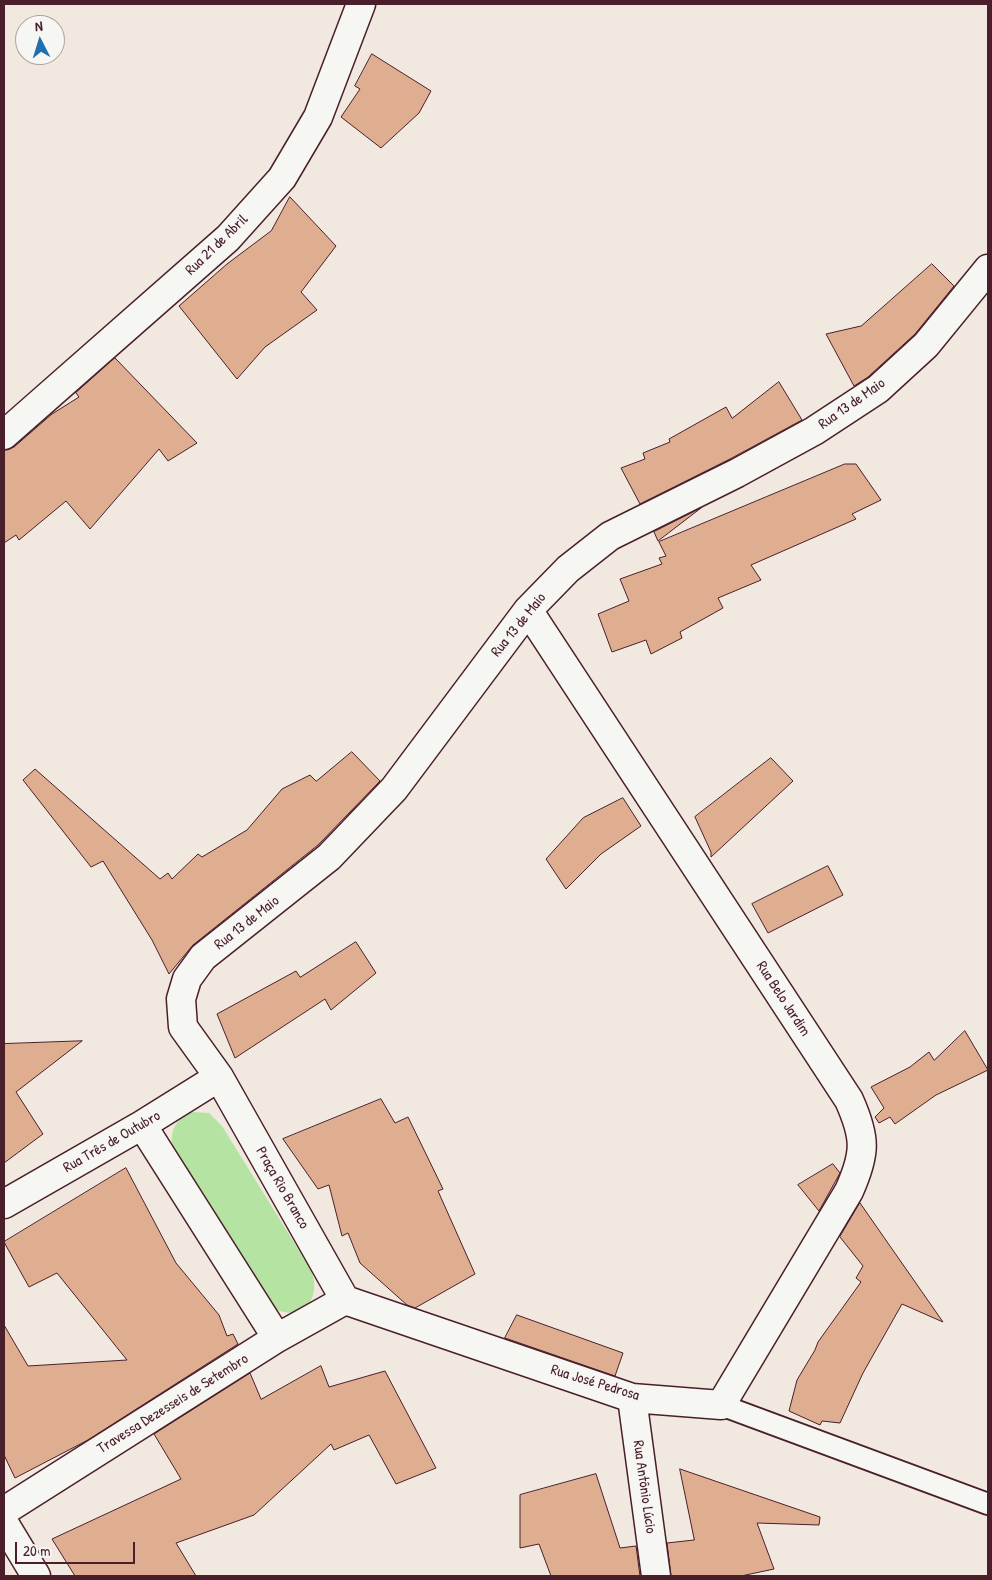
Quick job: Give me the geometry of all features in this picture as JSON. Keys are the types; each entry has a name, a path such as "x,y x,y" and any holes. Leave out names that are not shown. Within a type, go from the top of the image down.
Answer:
{"street":[{"name":"Rua 21 de Abril","path":"4,435 228,238 282,178 318,116 361,4"},
{"name":"Rua 13 de Maio","path":"219,1077 183,1027 181,999 188,979 203,957 329,857 394,789 528,610 568,569 610,536 746,468 814,431 878,389 926,345 988,269"},
{"name":"Rua Belo Jardim","path":"528,610 849,1100 860,1125 863,1147 859,1170 849,1191 721,1405"},
{"name":"Rua Três de Outubro","path":"4,1204 142,1125 219,1077"},
{"name":"Praça Rio Branco","path":"219,1077 345,1300"},
{"path":"142,1125 277,1338"},
{"name":"Rua José Pedrosa","path":"345,1300 632,1398 721,1405"},
{"name":"Travessa Dezesseis de Setembro","path":"4,1511 277,1338 345,1300"},
{"name":"Rua Antônio Lúcio","path":"632,1398 656,1576"},
{"path":"4,1523 36,1576"}],"lane":[{"name":"Rua José Pedrosa","path":"721,1405 988,1504"}],"green space":[{"path":"191,1112 209,1113 222,1126 311,1270 314,1291 311,1299 300,1311 282,1312 271,1307 174,1151 172,1133 174,1128 180,1119"}],"building":[{"path":"372,54 431,91 419,113 381,148 341,117 360,89 355,86"},
{"path":"290,197 336,246 301,292 317,310 265,347 237,379 179,306 227,264 271,231"},
{"path":"932,264 954,286 915,334 868,377 854,386 826,334 861,326"},
{"path":"115,358 197,443 168,461 159,449 90,529 66,501 19,540 16,535 4,543 4,450 14,447 52,414 79,397 76,393"},
{"path":"779,382 802,420 640,504 621,468 645,459 643,453 670,442 669,439 726,407 732,418"},
{"path":"845,464 856,464 881,500 852,514 856,519 751,565 761,580 718,598 723,608 680,632 682,638 651,654 646,640 612,652 598,614 629,601 620,579 662,564 659,558 666,556 659,542"},
{"path":"701,508 658,541 654,532"},
{"path":"352,752 380,781 318,845 193,945 169,974 152,940 103,861 91,867 23,780 35,769 160,879 168,873 172,879 198,854 202,857 247,830 282,789 310,775 316,781"},
{"path":"771,758 793,781 711,857 711,852 695,817"},
{"path":"623,798 641,826 601,854 566,889 546,859 583,818"},
{"path":"828,866 843,895 768,933 752,904"},
{"path":"356,942 376,973 331,1010 325,999 235,1058 217,1014 296,971 300,977"},
{"path":"965,1031 988,1070 936,1095 895,1124 890,1117 879,1123 875,1117 884,1108 871,1087 910,1067 929,1052 934,1060"},
{"path":"82,1041 16,1092 43,1134 4,1163 4,1044"},
{"path":"381,1099 395,1123 408,1117 443,1189 438,1191 475,1274 415,1308 407,1305 360,1263 348,1233 342,1236 329,1185 318,1189 283,1139"},
{"path":"833,1164 840,1173 819,1211 798,1185"},
{"path":"126,1168 176,1263 219,1315 227,1336 233,1334 238,1344 88,1440 15,1478 4,1455 4,1325 28,1366 127,1360 57,1273 29,1287 4,1242"},
{"path":"860,1203 943,1322 902,1304 863,1373 840,1423 822,1421 820,1425 789,1411 797,1380 818,1342 861,1282 856,1278 863,1266 840,1237"},
{"path":"517,1315 623,1353 615,1376 505,1338"},
{"path":"321,1366 329,1387 385,1371 436,1468 396,1484 369,1435 334,1450 331,1444 254,1515 176,1543 196,1576 75,1576 52,1539 181,1479 154,1434 250,1373 261,1399"},
{"path":"680,1469 820,1517 819,1525 757,1523 774,1569 741,1576 671,1576 667,1543 694,1540"},
{"path":"596,1474 620,1548 636,1546 640,1576 551,1576 539,1544 520,1548 520,1495"}]}
